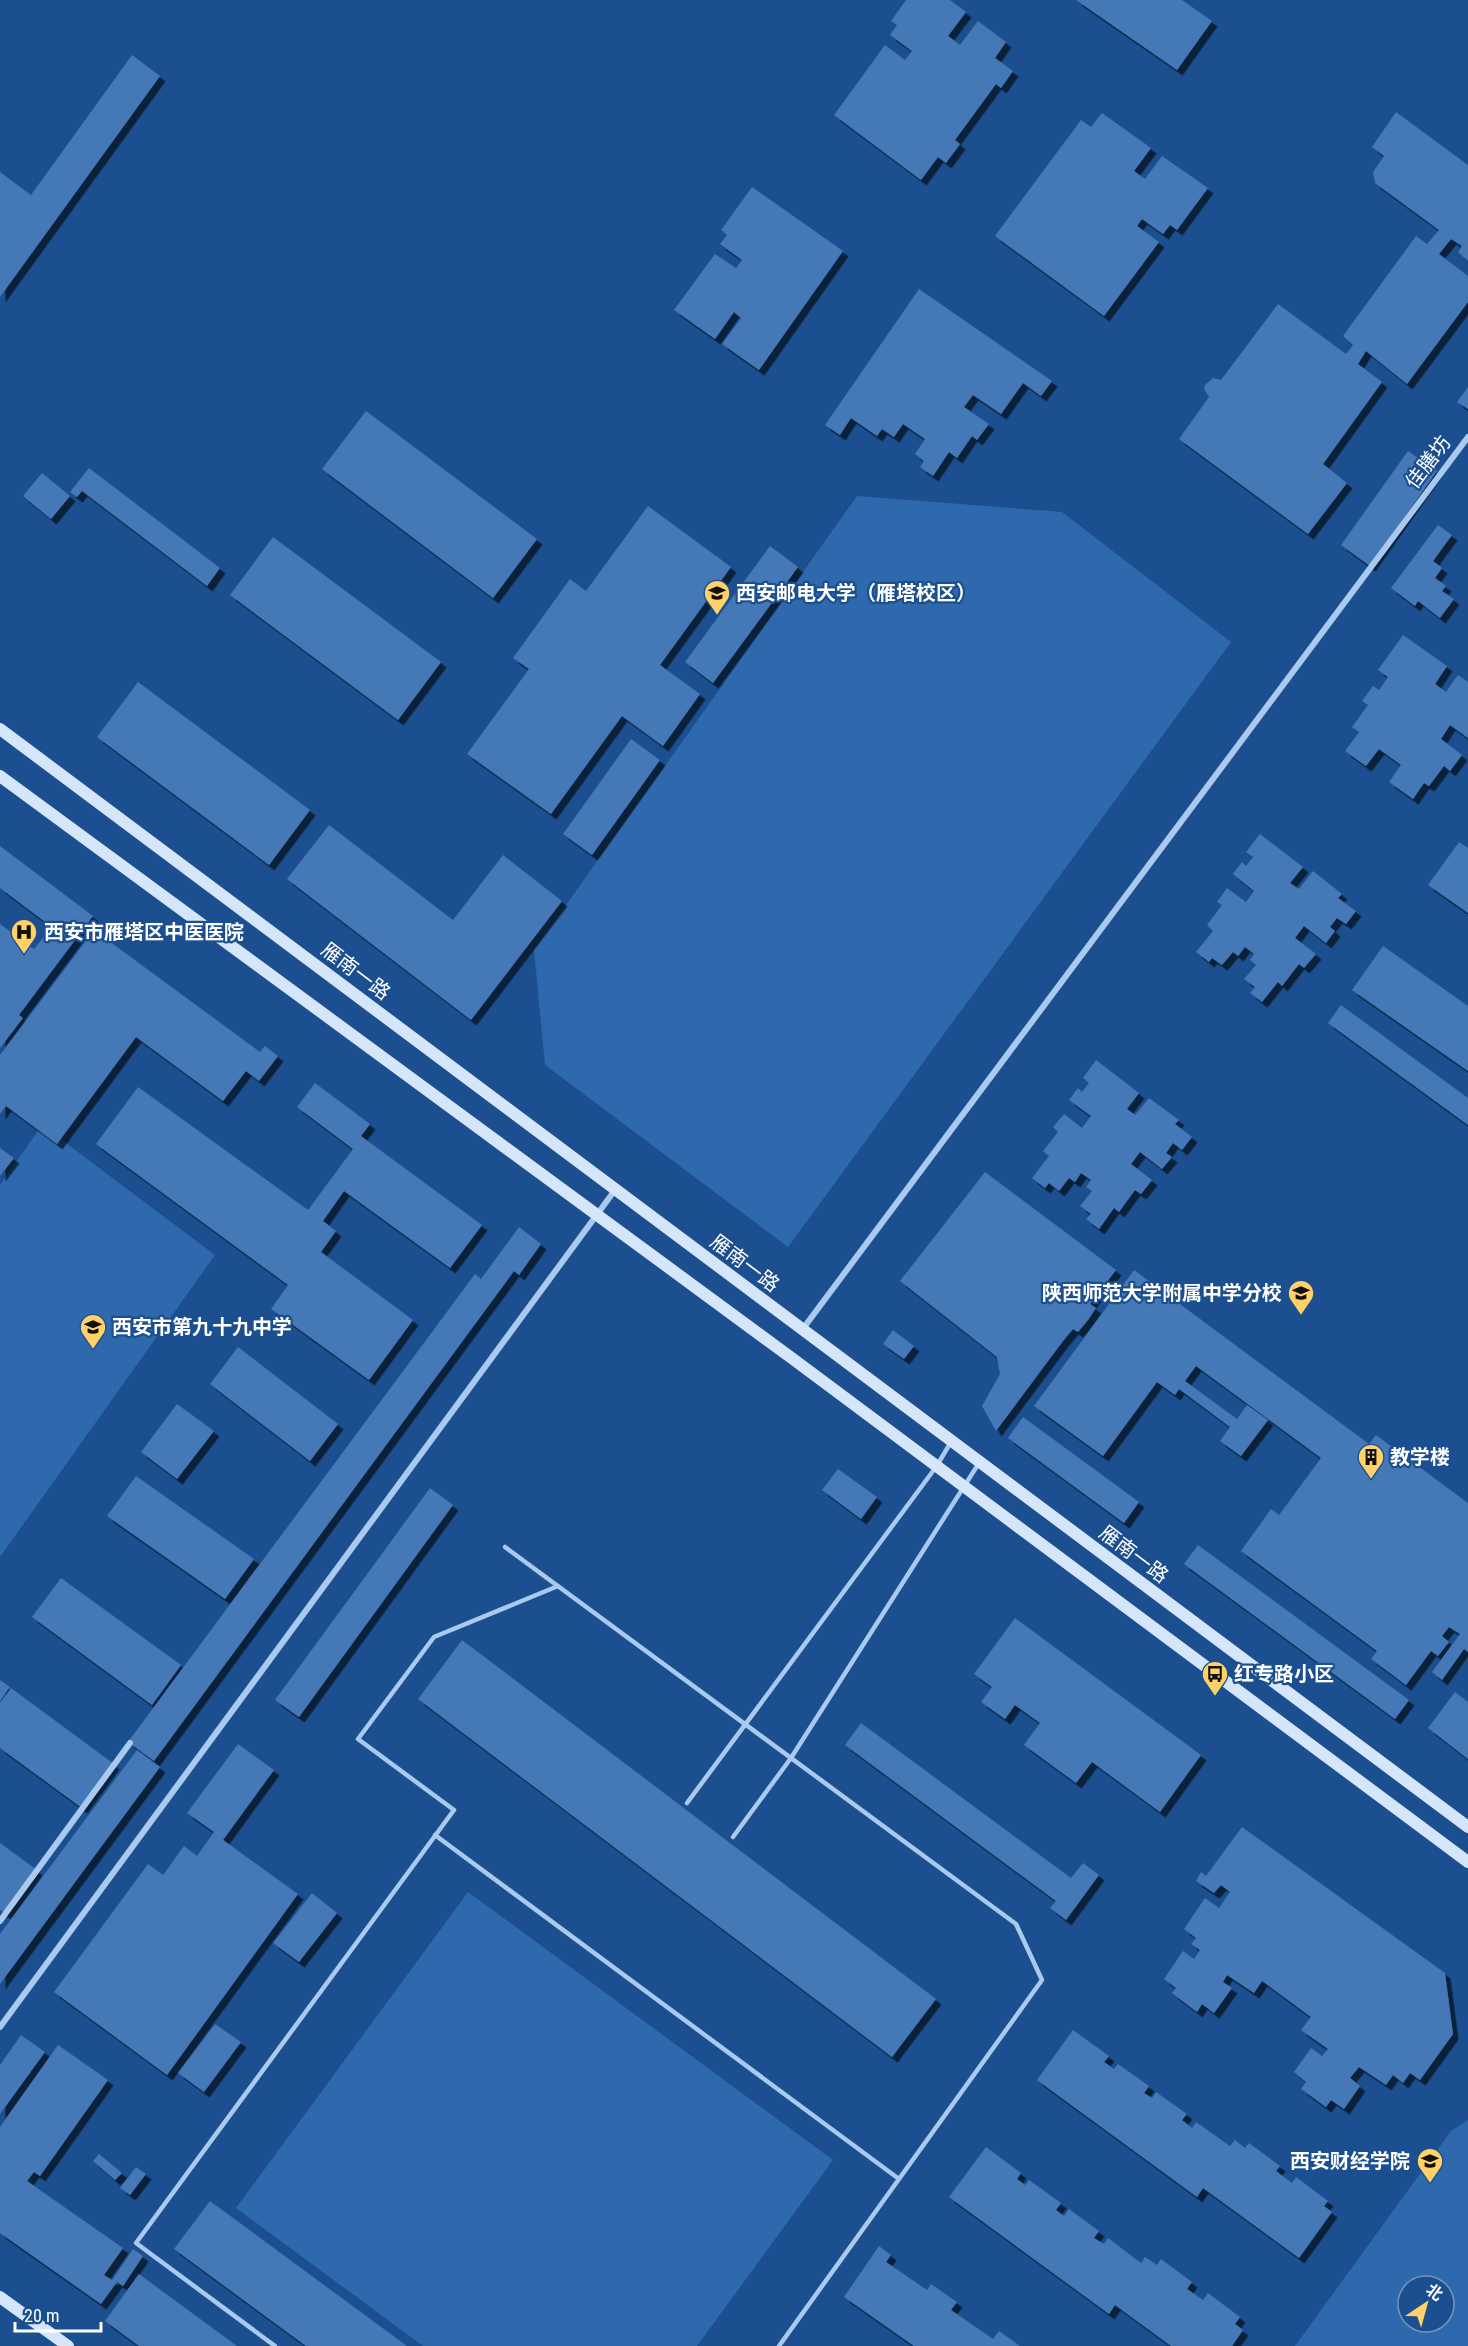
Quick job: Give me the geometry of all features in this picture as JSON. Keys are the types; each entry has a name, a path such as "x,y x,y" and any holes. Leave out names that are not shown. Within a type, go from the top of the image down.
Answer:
{"main road":[{"name":"雁南一路","path":"0,729 1468,1827"},
{"path":"0,776 966,1487 1468,1862"},
{"path":"0,2296 68,2346"}],"street":[{"name":"佳膳坊","path":"802,1330 1468,436"},
{"path":"0,2027 594,1215 615,1190"},
{"path":"0,1921 130,1743"}],"lane":[{"path":"687,1803 936,1467 951,1442"},
{"path":"733,1838 791,1758 980,1463"},
{"path":"505,1547 1016,1924 1042,1980 779,2346"},
{"path":"275,2346 136,2243 454,1810 358,1739 434,1637 558,1586"},
{"path":"435,1835 899,2179"}],"shaded area":[{"path":"857,496 1062,512 1231,642 788,1247 545,1065 534,950"},
{"path":"42,1125 215,1255 0,1557 0,1185"},
{"path":"468,1892 833,2160 697,2346 423,2346 236,2208"},
{"name":"西安财经学院","path":"1468,2120 1468,2346 1295,2346 1451,2131"}],"building":[{"path":"906,0 950,0 966,12 948,36 960,45 978,21 1006,42 995,58 1013,71 1001,88 996,84 955,140 960,144 946,163 938,157 921,180 834,115 885,45 905,60 912,51 890,35 897,25 891,21"},
{"path":"1076,0 1182,0 1212,21 1177,70"},
{"path":"132,55 160,76 0,297 0,172 31,195"},
{"path":"1396,112 1468,165 1468,261 1458,252 1462,246 1451,239 1439,254 1468,276 1468,302 1407,384 1366,351 1358,364 1382,382 1323,464 1347,483 1308,534 1179,439 1209,397 1204,389 1205,385 1213,378 1221,380 1278,304 1346,354 1353,345 1343,336 1416,236 1427,244 1439,230 1375,183 1373,172 1384,156 1372,147"},
{"path":"1102,113 1151,148 1134,171 1145,179 1162,156 1208,188 1177,230 1170,225 1163,234 1142,219 1137,226 1159,242 1104,316 995,236 1081,120 1091,127"},
{"path":"752,187 843,251 759,370 722,344 741,318 734,312 715,339 674,310 715,254 736,268 742,260 720,244 727,235 721,230"},
{"path":"919,289 1052,381 1041,396 1023,383 1001,414 973,395 964,407 989,424 977,440 972,436 957,458 949,452 933,476 920,467 924,461 915,454 925,439 903,424 894,437 882,429 877,436 851,418 840,435 825,425"},
{"path":"1468,387 1468,409 1457,402"},
{"path":"366,411 537,539 493,598 322,469"},
{"path":"1408,451 1437,471 1370,566 1341,545"},
{"path":"89,468 220,568 207,586 82,491 77,497 70,492"},
{"path":"42,473 70,496 51,519 23,496"},
{"path":"648,506 731,567 660,665 700,694 663,746 622,716 551,814 467,754 529,669 513,658 570,579 586,591"},
{"path":"1438,525 1452,535 1433,561 1442,568 1435,578 1446,586 1442,591 1454,599 1440,618 1418,601 1415,606 1391,588"},
{"path":"273,537 441,662 398,720 230,595"},
{"path":"770,546 798,567 713,683 685,662"},
{"path":"1403,635 1447,666 1435,684 1446,692 1458,675 1468,682 1468,738 1450,725 1441,739 1462,755 1450,771 1444,766 1429,786 1424,783 1413,799 1389,782 1401,765 1379,749 1366,766 1345,751 1359,732 1352,727 1368,705 1362,701 1373,686 1379,690 1388,677 1378,670"},
{"path":"138,682 310,810 269,865 97,737"},
{"path":"631,739 660,760 592,855 563,834"},
{"path":"329,825 453,920 503,855 562,901 471,1020 287,879"},
{"path":"1260,834 1303,867 1290,883 1299,889 1313,871 1342,894 1338,898 1356,911 1346,924 1337,918 1330,927 1335,931 1326,943 1304,926 1295,938 1316,954 1304,968 1299,964 1282,986 1278,982 1262,1002 1250,993 1255,987 1244,979 1256,965 1250,960 1254,954 1245,947 1238,956 1233,952 1222,965 1212,958 1209,962 1196,952 1213,931 1207,925 1222,905 1217,902 1227,888 1246,902 1254,891 1233,874 1242,862 1246,866 1253,857 1246,852"},
{"path":"1459,842 1468,848 1468,913 1428,885"},
{"path":"0,846 93,916 19,1015 23,1018 0,1048 0,924 34,949 52,927 0,888"},
{"path":"94,930 260,1052 265,1046 278,1056 259,1081 246,1071 223,1101 136,1037 57,1144 6,1106 0,1114 0,1055"},
{"path":"1383,946 1468,1006 1468,1071 1352,990"},
{"path":"1341,1005 1468,1098 1468,1125 1328,1023"},
{"path":"1096,1060 1139,1093 1127,1109 1135,1115 1149,1098 1179,1120 1175,1124 1192,1137 1182,1150 1173,1143 1166,1153 1172,1157 1162,1169 1140,1152 1131,1164 1152,1180 1141,1194 1135,1190 1119,1212 1114,1208 1099,1229 1086,1219 1091,1214 1080,1206 1092,1191 1086,1187 1091,1180 1081,1173 1075,1182 1069,1178 1059,1191 1049,1183 1045,1188 1032,1178 1049,1156 1043,1151 1058,1132 1053,1127 1064,1114 1082,1128 1091,1116 1069,1100 1078,1088 1082,1092 1089,1083 1083,1078"},
{"path":"315,1083 370,1124 361,1136 482,1225 450,1268 344,1191 323,1221 336,1231 321,1252 413,1320 369,1380 271,1309 288,1285 96,1144 138,1087 308,1210 353,1149 297,1107"},
{"path":"0,1148 14,1158 0,1176"},
{"path":"985,1172 1116,1270 1090,1304 1096,1308 1088,1320 1078,1332 1073,1329 1063,1341 996,1431 982,1406 1000,1374 997,1357 900,1281"},
{"path":"519,1227 541,1244 519,1275 514,1271 154,1761 128,1742 475,1274 481,1279"},
{"name":"教学楼","path":"1134,1270 1369,1444 1376,1435 1468,1503 1468,1652 1464,1649 1442,1680 1432,1672 1460,1634 1449,1627 1442,1636 1449,1642 1438,1656 1431,1651 1406,1685 1371,1659 1377,1651 1241,1551 1271,1509 1279,1515 1321,1458 1196,1366 1185,1381 1237,1419 1247,1405 1268,1420 1241,1456 1220,1441 1230,1427 1179,1389 1175,1395 1157,1382 1103,1456 1034,1406"},
{"path":"893,1330 914,1346 904,1359 883,1344"},
{"path":"238,1347 338,1424 310,1461 210,1384"},
{"path":"177,1404 214,1431 177,1479 141,1452"},
{"path":"1023,1417 1139,1502 1124,1523 1008,1438"},
{"path":"838,1469 877,1497 861,1519 822,1490"},
{"path":"136,1476 254,1559 225,1599 107,1516"},
{"path":"430,1488 453,1505 299,1717 275,1700"},
{"path":"1198,1545 1409,1700 1395,1719 1184,1564"},
{"path":"61,1578 181,1665 152,1705 32,1617"},
{"path":"1015,1618 1201,1755 1160,1812 1092,1762 1076,1783 1024,1745 1040,1723 1015,1705 1005,1719 981,1702 992,1687 974,1674"},
{"path":"462,1640 936,1999 892,2057 418,1699"},
{"path":"0,1680 10,1687 0,1701"},
{"path":"11,1688 114,1764 82,1808 0,1748 0,1703"},
{"path":"1455,1692 1468,1702 1468,1759 1428,1728"},
{"path":"861,1723 1071,1878 1083,1863 1099,1875 1066,1920 1050,1908 1056,1901 845,1745"},
{"path":"238,1744 274,1770 223,1840 298,1894 167,2075 54,1992 148,1864 163,1875 184,1846 197,1856 214,1832 187,1813"},
{"path":"137,1750 160,1767 0,1984 0,1934"},
{"path":"1242,1827 1445,1973 1453,2034 1420,2080 1410,2073 1403,2083 1393,2075 1386,2085 1359,2067 1350,2078 1360,2086 1344,2109 1331,2100 1326,2107 1301,2089 1306,2082 1294,2072 1311,2048 1322,2056 1328,2049 1301,2030 1311,2017 1262,1981 1254,1993 1227,1975 1223,1982 1232,1988 1214,2013 1202,2004 1197,2012 1172,1993 1176,1988 1164,1979 1183,1951 1194,1959 1200,1950 1191,1944 1196,1938 1184,1929 1205,1898 1219,1908 1230,1892 1221,1885 1214,1893 1196,1881 1201,1872 1206,1876"},
{"path":"0,1843 37,1870 6,1914 0,1910"},
{"path":"312,1893 337,1913 299,1962 273,1943"},
{"path":"215,2024 241,2042 204,2092 178,2073"},
{"path":"1073,2030 1109,2056 1104,2062 1114,2069 1118,2064 1149,2086 1144,2093 1152,2098 1156,2092 1187,2114 1182,2120 1192,2128 1196,2122 1230,2146 1235,2140 1245,2148 1249,2143 1280,2166 1276,2171 1292,2183 1296,2177 1328,2201 1324,2206 1332,2212 1299,2258 1203,2188 1197,2197 1037,2080"},
{"path":"21,2035 45,2052 0,2114 0,2065"},
{"path":"58,2045 108,2080 40,2176 34,2172 27,2181 123,2248 104,2275 112,2280 133,2249 143,2256 123,2286 117,2282 101,2304 0,2233 0,2127"},
{"path":"986,2147 1021,2173 1017,2179 1025,2185 1029,2180 1061,2203 1056,2210 1064,2216 1069,2209 1099,2231 1094,2238 1104,2244 1108,2238 1141,2263 1145,2257 1157,2265 1161,2259 1192,2282 1187,2289 1203,2300 1208,2293 1240,2317 1235,2324 1243,2330 1232,2346 1171,2346 1115,2305 1109,2314 949,2197"},
{"path":"99,2154 122,2173 115,2180 93,2161"},
{"path":"136,2167 146,2174 130,2195 120,2188"},
{"path":"210,2201 407,2346 306,2346 174,2249"},
{"path":"879,2246 891,2255 886,2262 927,2290 931,2284 957,2302 951,2310 993,2339 999,2331 1020,2346 914,2346 844,2297"},
{"path":"139,2274 237,2346 139,2346 105,2321"}],"place":[{"name":"西安邮电大学（雁塔校区）","path":"717,616"},
{"name":"西安市雁塔区中医医院","path":"24,955"},
{"name":"陕西师范大学附属中学分校","path":"1301,1316"},
{"name":"西安市第九十九中学","path":"93,1350"},
{"name":"教学楼","path":"1371,1480"},
{"name":"红专路小区","path":"1215,1697"},
{"name":"西安财经学院","path":"1430,2184"}]}
